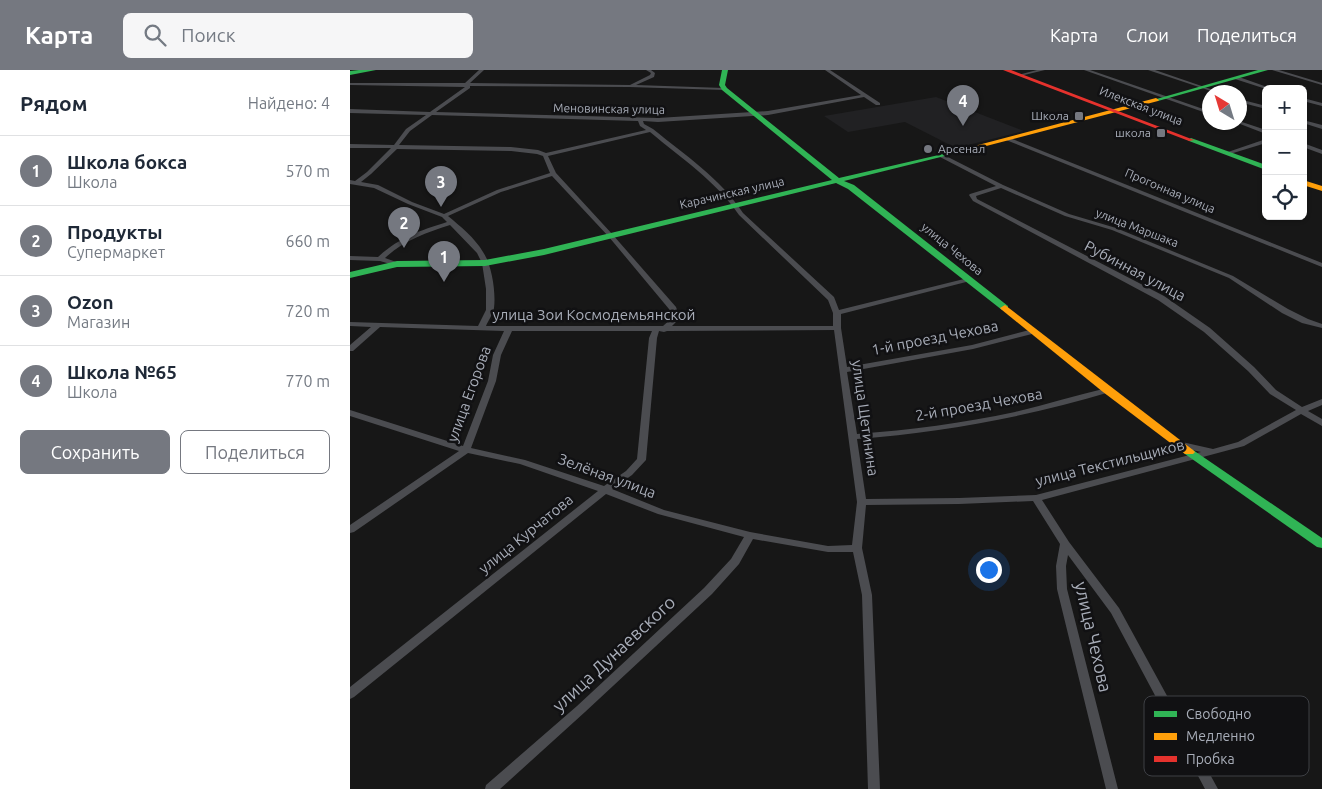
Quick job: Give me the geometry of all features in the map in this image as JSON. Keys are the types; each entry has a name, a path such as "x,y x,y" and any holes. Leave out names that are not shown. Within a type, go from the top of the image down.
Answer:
{"street":[{"path":"350,73 373,70"},
{"path":"350,186 358,182 395,148 408,130 468,87 467,84 482,70"},
{"path":"628,86 652,76 653,73 648,70"},
{"path":"350,84 628,86 724,89 722,86 725,77 724,70"},
{"path":"827,70 878,104"},
{"name":"Илекская улица","path":"1006,70 1262,166"},
{"path":"1020,75 1042,70"},
{"path":"1086,70 1202,110"},
{"path":"1150,70 1202,87"},
{"name":"Карачинская улица","path":"1210,85 1265,70"},
{"path":"1274,70 1322,84"},
{"path":"1237,78 1262,86"},
{"name":"Карачинская улица","path":"352,259 380,259 397,264 485,263 520,257 839,182 1202,87"},
{"name":"улица Чехова","path":"724,89 839,182 851,187 1107,390 1196,457 1322,544"},
{"name":"Меновинская улица","path":"350,111 658,120 754,114 787,110 866,95"},
{"path":"1307,100 1322,105"},
{"path":"1247,102 1262,107"},
{"path":"640,120 642,125 651,130 707,177 737,207 741,214 831,299 837,312 968,280"},
{"path":"651,130 658,120"},
{"path":"1307,122 1320,125"},
{"path":"1247,125 1262,131"},
{"path":"1307,128 1320,125"},
{"path":"350,146 511,149 538,152 545,155 651,130"},
{"name":"Прогонная улица","path":"1008,139 1322,265"},
{"path":"1228,153 1262,142"},
{"path":"1307,146 1322,152"},
{"path":"545,155 553,174 611,236 673,309 676,318 688,329"},
{"name":"улица Маршака","path":"942,156 1001,186 1067,215 1114,229 1231,277 1292,314 1322,326"},
{"path":"444,216 499,191 553,174"},
{"name":"улица Егорова","path":"350,182 376,186 410,203 444,216 480,252 485,263 490,289 490,310 481,328"},
{"path":"1307,183 1322,189"},
{"name":"Рубинная улица","path":"1001,186 972,195 975,200 1161,298 1183,312 1251,369 1272,392 1322,423"},
{"path":"380,259 393,247 410,237 452,222"},
{"path":"350,275 397,264"},
{"name":"улица Щетинина","path":"837,312 837,328 862,502 857,548 867,595 874,789"},
{"path":"660,330 676,318"},
{"name":"улица Зои Космодемьянской","path":"350,324 509,330 660,330 750,327 837,328"},
{"path":"350,349 378,325"},
{"name":"улица Егорова","path":"350,530 466,450 492,381 497,355 509,330"},
{"name":"улица Курчатова","path":"350,694 605,490 629,473 641,460 653,338 660,330"},
{"name":"1-й проезд Чехова","path":"843,370 973,347 1033,331"},
{"name":"2-й проезд Чехова","path":"854,438 932,430 1001,418 1067,403 1107,390"},
{"name":"улица Текстильщиков","path":"862,502 1036,498 1241,444 1300,411 1322,402"},
{"name":"Зелёная улица","path":"350,413 466,450 522,462 605,490 661,512 750,535 828,549 857,548"},
{"name":"улица Чехова","path":"1178,444 1214,452"},
{"path":"1036,498 1065,544 1115,611 1161,696"},
{"name":"улица Дунаевского","path":"490,789 581,709 708,590 735,561 750,535"},
{"name":"улица Чехова","path":"1065,544 1061,566 1062,589 1112,789"},
{"path":"1205,776 1212,789"}],"shaded area":[{"path":"936,97 1024,131 956,148 905,122 848,132 824,116"}],"traffic: fast":[{"path":"350,73 373,70"},
{"path":"725,70 722,85 724,89 839,182 851,187 1005,308"},
{"path":"1156,100 1265,70"},
{"path":"1191,140 1262,167"},
{"path":"350,275 397,264 485,263 544,252 967,149"},
{"path":"1189,452 1322,544"}],"traffic: slow":[{"path":"967,149 1156,100"},
{"path":"1307,183 1322,189"},
{"path":"1005,308 1107,390 1189,452"}],"traffic: jam":[{"path":"1006,70 1191,140"}],"place":[{"name":"Школа","path":"1079,116"},
{"name":"Школа №65","path":"963,126"},
{"name":"школа","path":"1161,133"},
{"name":"Арсенал","path":"928,149"},
{"name":"Ozon","path":"441,207"},
{"name":"Продукты","path":"404,248"},
{"name":"Школа бокса","path":"444,282"}]}
